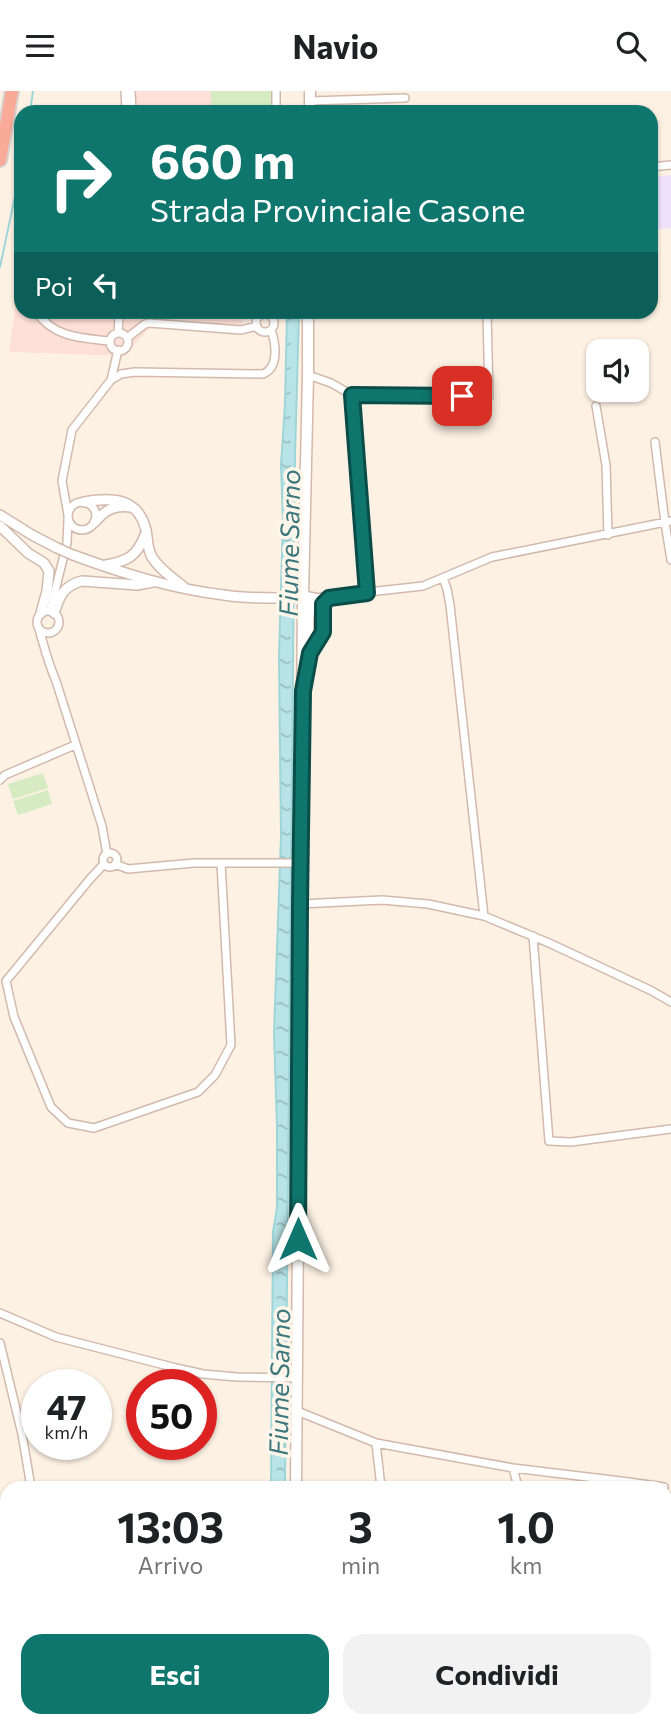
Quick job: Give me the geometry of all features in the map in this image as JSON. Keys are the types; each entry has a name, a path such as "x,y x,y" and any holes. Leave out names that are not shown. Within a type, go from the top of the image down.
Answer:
{"highway":[{"path":"0,160 12,91"}],"main road":[{"path":"303,691 310,653 323,632 304,582 308,319"},
{"path":"296,1481 303,620 312,602"},
{"path":"309,632 312,602"},
{"path":"303,620 312,637 319,638"}],"street":[{"path":"310,101 405,98"},
{"path":"43,319 50,327 71,337 110,341"},
{"path":"118,333 119,319"},
{"path":"257,326 258,319"},
{"path":"48,612 67,543 68,517 62,474 72,430 111,380 121,374 263,374 272,368 275,362 271,330 273,319"},
{"path":"308,375 331,383 352,395 489,397 487,319"},
{"path":"111,380 118,351 126,347 127,338 145,324 241,330 257,326"},
{"path":"257,326 263,331 271,330"},
{"path":"118,351 113,349 110,341 112,336 118,333 127,338"},
{"path":"352,395 367,593"},
{"path":"596,406 606,465 608,534"},
{"path":"655,442 668,522 671,560"},
{"path":"65,493 94,507 97,515 95,522"},
{"path":"68,517 73,505 100,499 115,499 132,507 140,515 152,558 186,588"},
{"path":"67,543 86,530 108,509 132,507"},
{"path":"0,515 73,555 157,582 224,595 312,602 422,586 492,557 668,522"},
{"path":"68,517 75,528 86,530"},
{"path":"0,526 28,553 44,563 48,571 48,612 58,621 45,646"},
{"path":"101,565 131,557 139,549 146,531"},
{"path":"443,578 450,605 484,916"},
{"path":"157,582 138,585 76,582 70,585 48,612 37,619 46,656 102,826 107,854 104,864 3,980 14,1017 51,1108 68,1123 94,1128 198,1092 215,1075 231,1045 221,863"},
{"path":"39,629 48,633 54,630"},
{"path":"0,780 5,775 75,745"},
{"path":"107,854 114,855 115,864"},
{"path":"115,864 128,869 221,863 299,863"},
{"path":"104,864 110,867 115,864"},
{"path":"300,904 382,900 428,904 484,916 533,936 671,1002"},
{"path":"533,936 549,1141 571,1142 671,1129"},
{"path":"0,1313 56,1337 203,1374 298,1378"},
{"path":"0,1343 31,1481"},
{"path":"297,1411 376,1443 513,1468 621,1481"},
{"path":"376,1443 380,1481"},
{"path":"513,1468 516,1481"}],"shaded area":[{"path":"128,91 272,91 272,105 128,105"},
{"path":"671,175 671,228 658,229 658,176"},
{"path":"14,316 14,319 246,319 242,321 241,334 150,327 125,356 9,352"}],"green space":[{"path":"211,91 272,91 272,105 211,105"},
{"path":"43,773 48,788 13,799 8,784"},
{"path":"48,790 52,804 18,815 13,801"}],"water":[{"name":"Fiume Sarno","path":"287,319 299,319 295,456 285,1481 271,1481 273,1232 277,1208 274,1033 281,836 281,465"}],"waterway":[{"path":"31,105 33,91"},
{"path":"0,267 14,201"}],"route":[{"path":"298,1239 303,691 310,653 323,634 322,607 325,601 329,598 367,593 352,395 462,396"}]}
